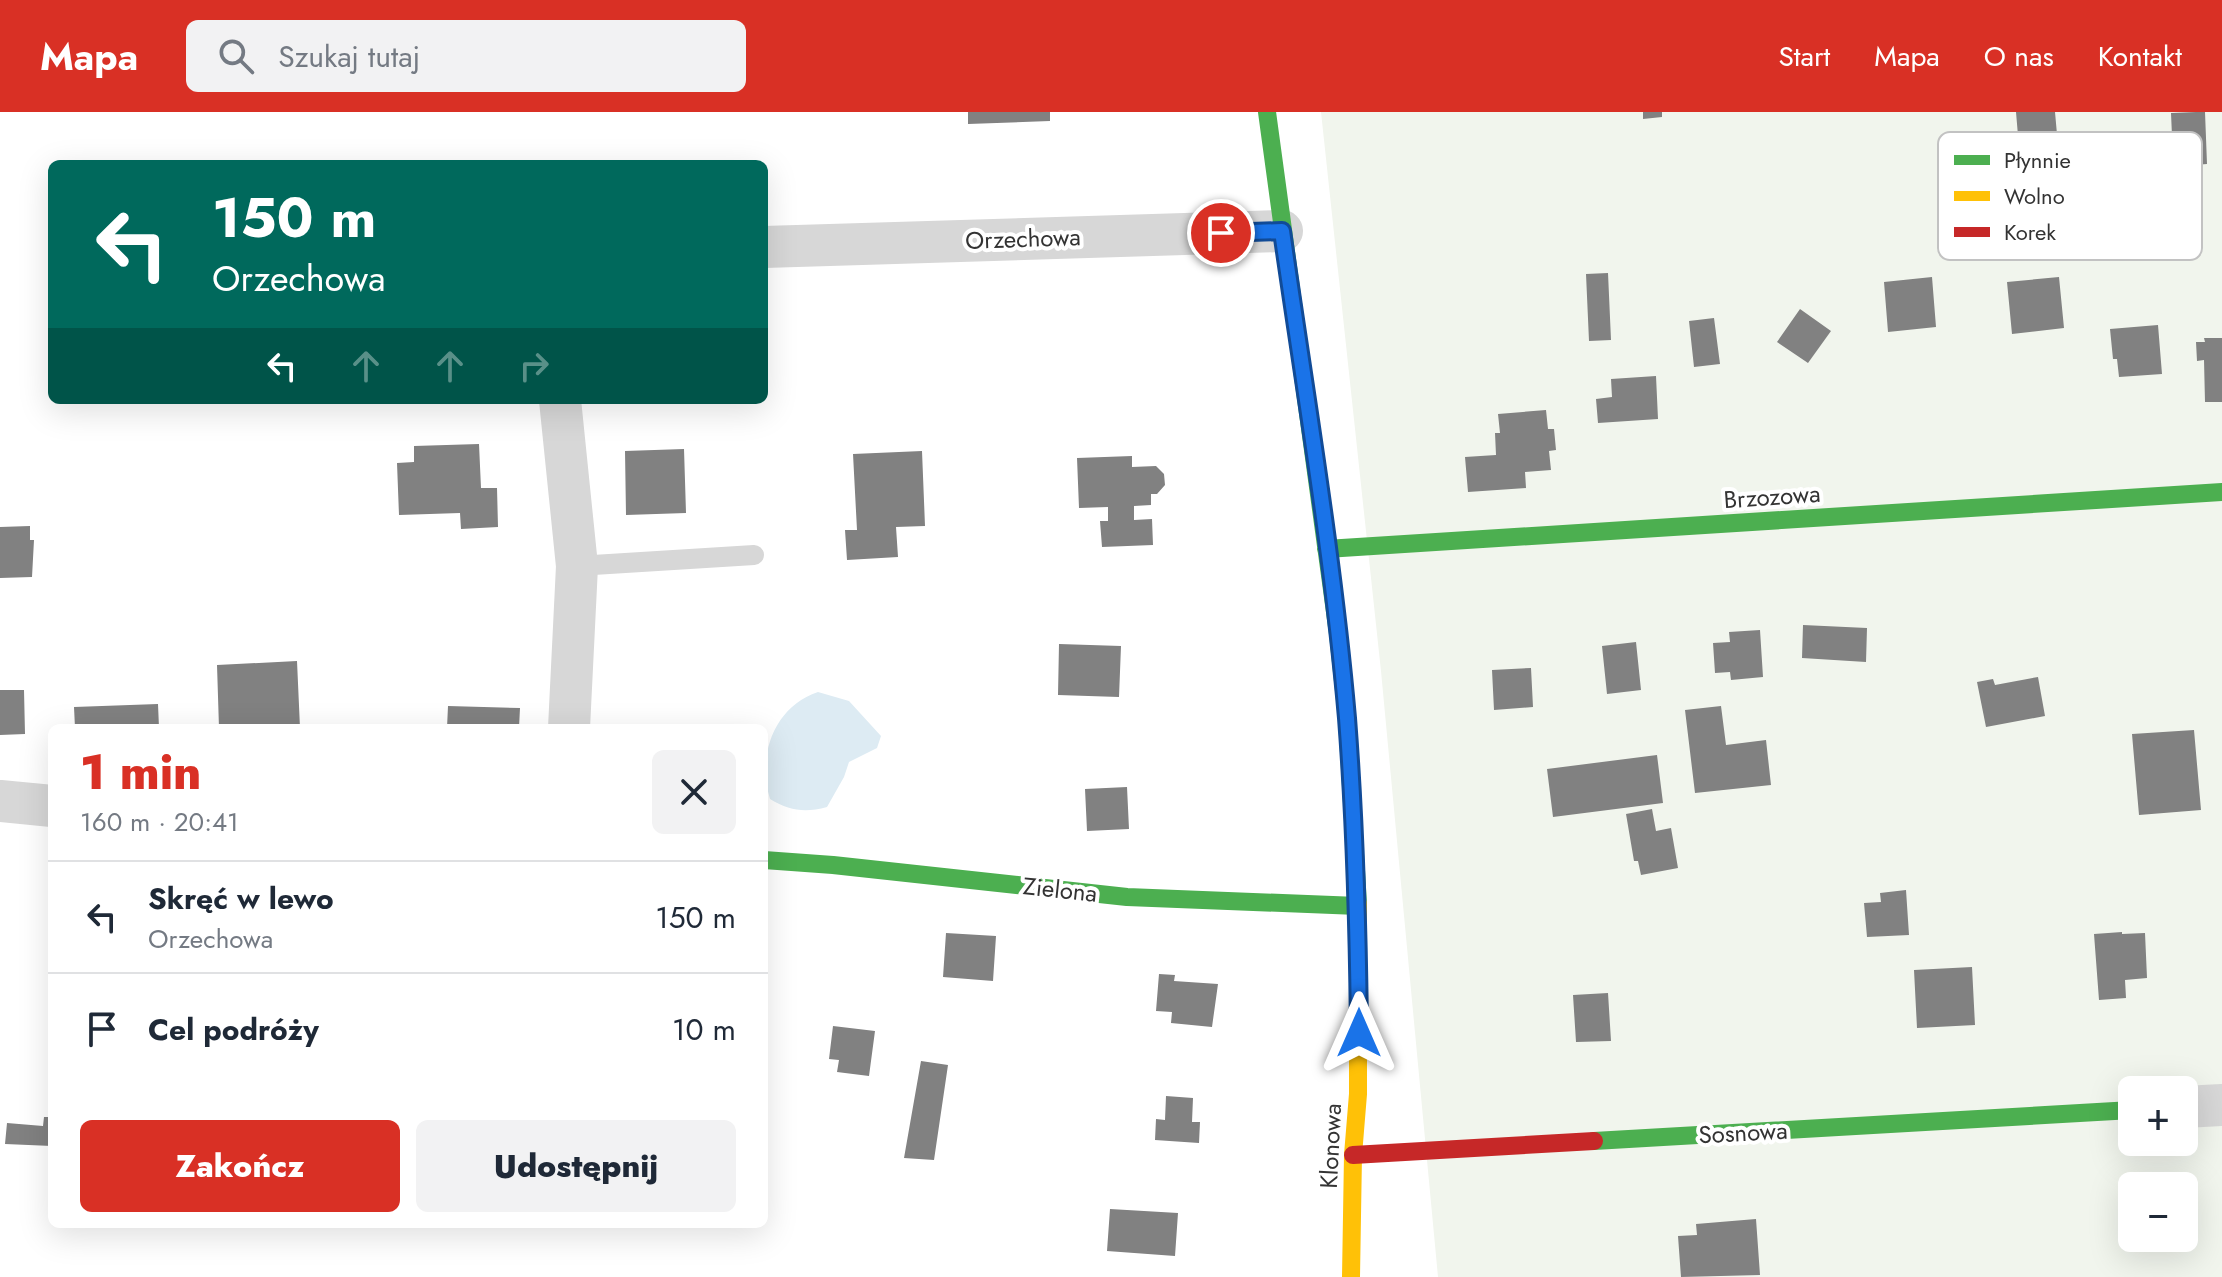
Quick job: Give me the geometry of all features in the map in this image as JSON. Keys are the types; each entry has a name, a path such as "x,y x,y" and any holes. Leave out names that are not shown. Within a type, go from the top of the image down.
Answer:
{"street":[{"name":"Klonowa","path":"1267,112 1347,719 1358,906 1358,1094 1353,1155 1351,1277"},
{"name":"Orzechowa","path":"768,247 1282,231"},
{"path":"560,404 577,566 569,724"},
{"name":"Brzozowa","path":"1326,549 2222,492"},
{"path":"0,801 48,806"},
{"name":"Zielona","path":"768,860 1127,897 1358,906"},
{"path":"2198,1106 2222,1105"},
{"name":"Sosnowa","path":"1353,1155 2118,1111"}],"lane":[{"path":"577,566 754,555"}],"shaded area":[{"path":"1321,112 2222,112 2222,1277 1438,1277 1381,671"},
{"path":"818,692 849,701 881,736 877,748 849,762 827,807 812,810 784,806 770,799 768,791 768,751 772,735 790,709"}],"building":[{"path":"968,112 1050,112 1050,121 968,124"},
{"path":"1643,112 1662,112 1662,117 1643,119"},
{"path":"2016,112 2055,112 2057,132 2018,132"},
{"path":"2205,112 2207,164 2202,164 2202,132 2172,132 2171,113"},
{"path":"1608,273 1611,340 1589,341 1586,274"},
{"path":"1932,277 1936,327 1888,332 1884,282"},
{"path":"2059,277 2064,328 2012,334 2007,282"},
{"path":"1800,309 1831,331 1808,363 1777,342"},
{"path":"1714,318 1720,364 1694,367 1689,321"},
{"path":"2158,325 2162,374 2119,377 2117,359 2113,359 2110,329"},
{"path":"2204,338 2222,338 2222,402 2205,402 2204,360 2197,361 2196,342 2205,342"},
{"path":"1656,376 1658,419 1598,423 1596,399 1612,397 1611,379"},
{"path":"1546,410 1548,429 1554,429 1556,450 1549,451 1551,470 1525,472 1526,488 1468,492 1465,457 1496,455 1495,433 1500,433 1498,414"},
{"path":"479,444 481,488 497,488 498,527 461,529 460,513 399,515 397,463 414,462 414,446"},
{"path":"684,449 686,513 626,515 625,451"},
{"path":"922,451 925,526 896,527 898,557 847,560 845,530 857,530 853,454"},
{"path":"1132,456 1132,467 1156,466 1164,474 1165,485 1157,494 1151,494 1151,505 1134,506 1134,520 1152,519 1153,545 1102,547 1100,521 1108,521 1108,507 1079,508 1077,458"},
{"path":"30,526 30,540 34,540 32,577 0,578 0,527"},
{"path":"1803,625 1867,628 1866,662 1802,658"},
{"path":"1760,630 1763,677 1731,680 1730,672 1715,673 1713,643 1730,642 1729,632"},
{"path":"1636,642 1641,690 1607,694 1602,646"},
{"path":"1059,644 1121,646 1119,697 1058,695"},
{"path":"297,661 300,724 219,724 217,665"},
{"path":"1531,668 1533,707 1494,710 1492,670"},
{"path":"2038,677 2045,716 1986,727 1977,682 1993,679 1995,685"},
{"path":"0,690 24,690 25,734 0,735"},
{"path":"158,704 159,724 75,724 74,707"},
{"path":"448,706 520,708 519,724 447,724"},
{"path":"1721,706 1726,745 1766,740 1771,785 1695,793 1685,710"},
{"path":"2194,730 2201,810 2139,815 2132,734"},
{"path":"1657,755 1663,803 1553,817 1547,769"},
{"path":"1127,787 1129,829 1087,831 1085,789"},
{"path":"1652,809 1656,831 1671,828 1678,868 1641,875 1638,861 1634,861 1626,814"},
{"path":"1906,890 1909,935 1867,937 1864,903 1881,902 1880,893"},
{"path":"946,933 996,936 993,981 943,977"},
{"path":"2145,933 2147,978 2125,980 2126,998 2099,1000 2094,934"},
{"path":"1972,967 1975,1025 1917,1028 1914,970"},
{"path":"1159,974 1175,975 1174,981 1218,984 1212,1027 1171,1023 1172,1012 1156,1011"},
{"path":"1608,993 1611,1041 1576,1042 1573,995"},
{"path":"833,1026 875,1031 869,1076 837,1072 839,1060 829,1059"},
{"path":"921,1061 948,1065 934,1160 904,1158"},
{"path":"1166,1096 1193,1098 1192,1122 1200,1122 1199,1143 1155,1140 1156,1119 1165,1120"},
{"path":"44,1117 48,1117 48,1146 5,1144 7,1123 43,1126"},
{"path":"1110,1209 1178,1213 1175,1256 1107,1251"},
{"path":"1756,1219 1760,1275 1681,1277 1678,1236 1697,1235 1696,1224"}],"traffic: fast":[{"path":"1267,112 1338,634 1347,719 1358,904"},
{"path":"1326,549 2222,492"},
{"path":"768,860 1127,897 1358,906"},
{"path":"1594,1141 2118,1111"}],"traffic: slow":[{"path":"1351,1277 1353,1155 1358,1094 1358,904"}],"traffic: jam":[{"path":"1353,1155 1594,1141"}],"route":[{"path":"1221,233 1282,231 1347,719 1358,906 1359,1033"}]}
